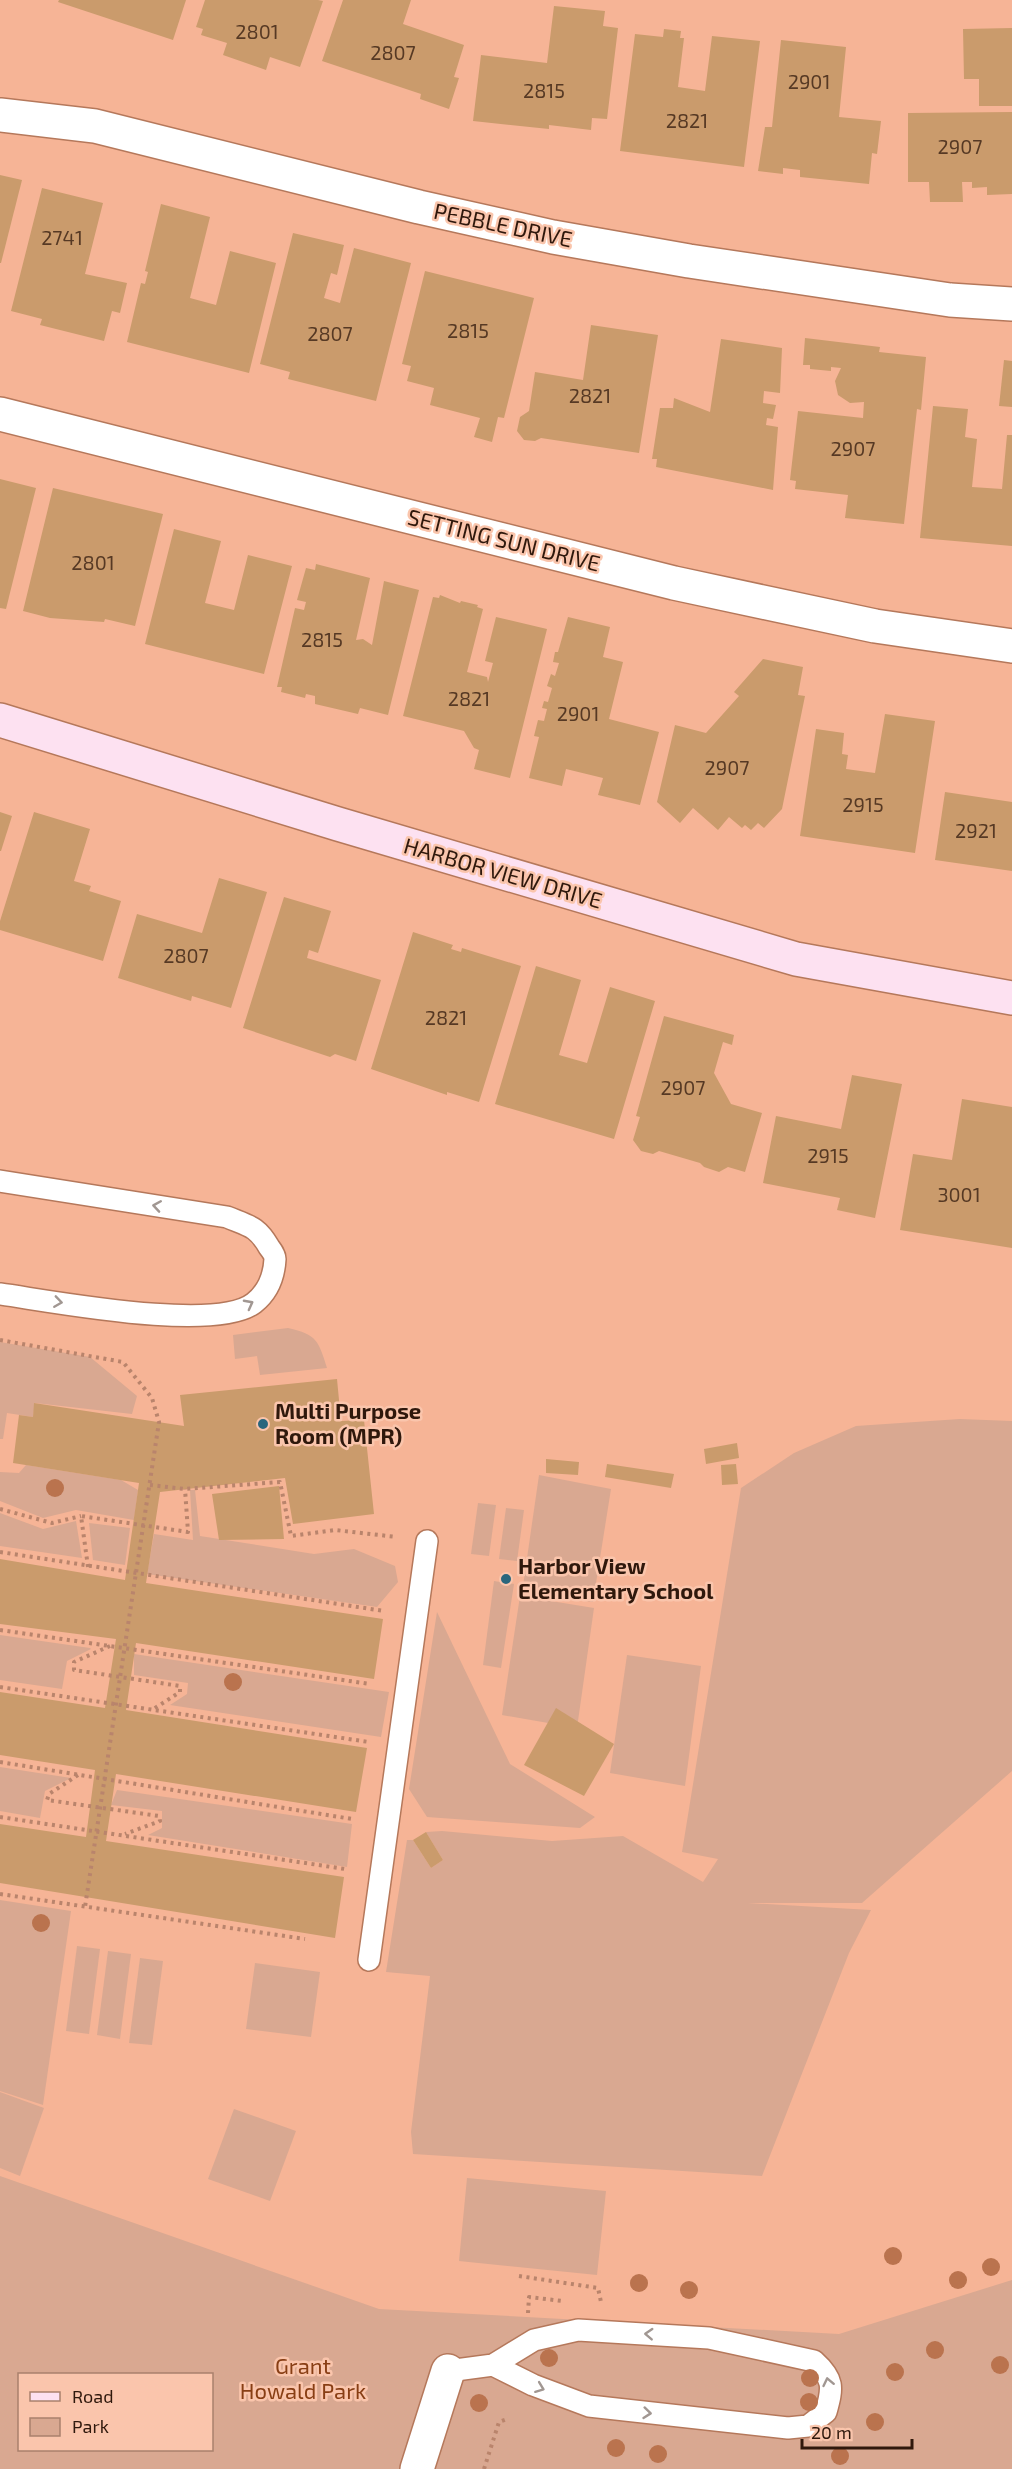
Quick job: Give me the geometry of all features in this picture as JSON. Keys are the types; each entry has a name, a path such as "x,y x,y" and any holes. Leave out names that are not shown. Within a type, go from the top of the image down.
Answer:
{"street":[{"name":"PEBBLE DRIVE","path":"0,116 95,126 419,207 553,237 700,263 939,298 1012,304"},
{"name":"SETTING SUN DRIVE","path":"0,414 674,583 875,626 1012,646"},
{"name":"HARBOR VIEW DRIVE","path":"0,720 338,824 796,958 1012,998"},
{"path":"417,2469 448,2371"}],"lane":[{"path":"0,1180 227,1217 259,1229 275,1257 270,1286 253,1305 219,1315 186,1317 112,1310 0,1293"},
{"path":"369,1960 427,1541"},
{"path":"448,2371 493,2365 534,2340 578,2330 709,2338 814,2361 826,2372 831,2383 826,2412 808,2426 788,2428 589,2406 533,2385 493,2365"}],"path":[{"path":"0,1341 123,1362 152,1398 159,1422 85,1907"},
{"path":"150,1485 185,1489 280,1482 291,1536 334,1530 427,1541"},
{"path":"0,1509 52,1523 81,1516 188,1532 185,1489"},
{"path":"81,1516 88,1567"},
{"path":"0,1552 384,1611"},
{"path":"0,1630 370,1684"},
{"path":"110,1645 74,1662 74,1670 180,1686 180,1692 152,1710"},
{"path":"0,1687 369,1742"},
{"path":"0,1762 352,1819"},
{"path":"78,1775 49,1794 47,1800 159,1816 160,1821 123,1835"},
{"path":"0,1817 345,1869"},
{"path":"0,1894 305,1939"},
{"path":"519,2276 598,2288 602,2306 591,2305"},
{"path":"528,2319 529,2297 570,2302"},
{"path":"484,2469 499,2422 507,2419"}],"green space":[{"path":"288,1328 305,1333 315,1340 327,1368 260,1375 257,1356 235,1359 233,1335"},
{"path":"0,1342 90,1357 137,1396 132,1414 35,1403 33,1417 7,1413 3,1439 0,1439"},
{"path":"960,1419 1012,1421 1012,1771 862,1903 748,1903 871,1910 849,1953 762,2176 413,2154 411,2132 430,1976 386,1972 407,1840 413,1840 431,1868 443,1860 426,1832 442,1831 552,1841 623,1836 703,1882 718,1859 682,1852 741,1488 794,1453 856,1426"},
{"path":"26,1465 121,1480 138,1490 134,1520 76,1510 43,1518 0,1501 0,1472 19,1473"},
{"path":"539,1475 611,1489 593,1602 522,1593"},
{"path":"190,1490 195,1490 200,1536 314,1554 354,1549 395,1566 398,1582 377,1607 147,1574 154,1534 193,1540"},
{"path":"478,1503 496,1505 489,1556 471,1554"},
{"path":"506,1508 524,1510 517,1561 499,1559"},
{"path":"0,1513 43,1529 76,1521 82,1558 0,1546"},
{"path":"89,1523 130,1528 125,1565 93,1560"},
{"path":"494,1581 514,1584 501,1668 483,1665"},
{"path":"520,1596 594,1608 577,1728 502,1715"},
{"path":"437,1612 510,1764 595,1817 580,1828 427,1817 409,1789"},
{"path":"0,1635 91,1649 67,1661 62,1689 0,1680"},
{"path":"134,1654 389,1692 381,1737 170,1705 187,1694 188,1683 134,1675"},
{"path":"627,1655 701,1666 685,1786 610,1773"},
{"path":"0,1767 71,1778 45,1791 40,1818 0,1811"},
{"path":"117,1790 352,1824 347,1867 148,1835 162,1828 162,1811 111,1805"},
{"path":"0,1900 71,1911 43,2105 0,2091"},
{"path":"77,1946 100,1949 89,2034 66,2031"},
{"path":"108,1951 131,1954 120,2039 97,2035"},
{"path":"140,1958 163,1961 152,2045 129,2043"},
{"path":"255,1963 320,1972 311,2037 246,2029"},
{"path":"0,2092 44,2108 20,2176 0,2168"},
{"path":"234,2109 296,2131 270,2201 208,2179"},
{"name":"Grant Howald Park","path":"0,2176 379,2309 839,2334 1012,2280 1012,2469 0,2469"},
{"path":"467,2178 606,2191 597,2275 459,2261"}],"building":[{"path":"59,0 186,0 173,40 58,2"},
{"path":"205,0 323,1 300,67 270,57 266,70 223,55 227,43 201,35 203,29 196,27"},
{"path":"343,0 411,0 403,24 464,45 454,77 459,78 449,109 420,99 421,94 322,61"},
{"path":"554,6 605,11 603,26 618,28 607,119 592,118 591,130 549,125 549,129 473,121 481,55 547,63"},
{"path":"1012,28 1012,106 979,106 979,79 964,79 963,29"},
{"path":"664,29 681,31 680,38 684,38 678,87 705,91 712,36 760,41 744,167 620,151 635,34 663,37"},
{"path":"781,40 846,47 839,117 881,121 877,154 872,153 869,184 800,177 800,170 783,168 783,174 758,171 765,127 772,127"},
{"path":"1012,112 1012,194 987,195 987,187 972,188 972,182 962,182 963,202 930,202 929,182 908,182 908,113"},
{"path":"0,175 22,180 1,263 0,263"},
{"path":"42,188 103,203 85,274 127,283 120,313 112,311 104,341 40,325 42,319 11,311"},
{"path":"161,204 210,217 190,298 216,305 230,251 276,263 249,373 127,342 141,283 145,284 148,272 145,271"},
{"path":"293,233 344,245 337,275 331,273 324,298 340,303 354,248 411,263 376,401 288,379 290,372 260,364"},
{"path":"425,271 534,298 504,418 498,417 492,442 474,437 480,418 430,405 434,388 407,381 411,366 402,364"},
{"path":"591,325 658,335 639,453 541,438 535,441 524,440 517,431 520,417 529,411 535,372 583,380"},
{"path":"805,338 880,347 879,352 926,357 921,410 917,409 904,524 845,518 848,495 795,489 796,481 790,480 798,411 863,418 864,402 850,403 838,395 835,381 841,368 831,367 831,371 810,369 810,365 803,365"},
{"path":"721,339 782,348 780,393 764,391 763,403 776,405 773,419 767,418 766,425 778,427 773,490 656,467 657,459 652,459 660,408 673,408 674,398 710,412"},
{"path":"1004,360 1012,361 1012,407 999,406"},
{"path":"933,406 968,409 965,437 977,439 972,487 1002,489 1007,435 1012,435 1012,546 920,538"},
{"path":"0,479 36,488 6,609 0,608"},
{"path":"53,488 163,514 135,626 105,619 104,622 50,618 23,611"},
{"path":"174,529 221,541 205,603 234,610 248,555 292,566 264,674 145,644"},
{"path":"316,564 370,578 356,640 363,639 372,645 384,581 419,590 388,715 360,708 358,714 315,704 315,696 306,694 305,698 281,692 282,687 277,687 295,608 304,610 306,602 297,600 306,568 315,570"},
{"path":"440,595 460,603 461,601 478,605 477,607 483,609 467,672 487,677 488,682 493,663 485,661 496,617 547,629 510,778 474,769 479,750 474,748 464,731 403,716 433,597 439,598"},
{"path":"568,617 610,627 603,657 623,662 609,719 659,732 640,805 598,795 603,778 566,769 562,786 529,778 539,737 534,736 538,720 544,721 547,709 542,708 544,701 548,702 552,688 547,686 551,674 555,676 559,663 553,662"},
{"path":"763,659 803,667 798,695 805,696 782,809 764,828 758,823 751,830 745,825 742,828 729,817 718,830 693,808 680,823 657,802 675,725 706,733 739,696 734,692"},
{"path":"885,714 935,721 915,853 800,836 816,729 844,733 842,754 848,755 846,769 875,773"},
{"path":"945,792 1012,802 1012,871 935,860"},
{"path":"0,812 12,816 1,851 0,851"},
{"path":"34,812 90,829 74,881 91,886 89,891 121,901 103,961 0,930 0,921"},
{"path":"219,878 267,892 231,1008 192,996 191,1001 118,978 137,914 202,933"},
{"path":"284,897 331,911 318,953 309,950 307,958 381,980 356,1061 335,1054 330,1057 243,1028"},
{"path":"413,932 453,945 451,949 461,952 462,948 521,966 479,1102 447,1092 447,1095 371,1069"},
{"path":"536,966 581,980 559,1055 587,1063 610,987 655,1001 614,1139 495,1104"},
{"path":"664,1016 734,1035 732,1045 723,1042 714,1073 731,1104 762,1113 745,1172 728,1167 719,1172 704,1167 700,1163 659,1151 653,1154 641,1151 633,1140 640,1117 636,1116"},
{"path":"852,1075 902,1084 875,1218 837,1210 840,1198 763,1183 776,1116 841,1129"},
{"path":"962,1099 1012,1107 1012,1248 900,1230 913,1154 952,1160"},
{"path":"337,1379 341,1421 364,1420 374,1514 293,1524 285,1478 160,1492 146,1583 383,1619 374,1679 136,1643 126,1710 367,1748 356,1812 116,1774 106,1841 344,1877 335,1938 0,1883 0,1824 86,1837 95,1770 0,1755 0,1692 105,1708 116,1639 0,1624 0,1559 125,1580 139,1483 13,1463 19,1415 33,1417 34,1403 184,1426 180,1395"},
{"path":"737,1443 739,1458 706,1464 704,1449"},
{"path":"546,1459 579,1462 578,1475 546,1473"},
{"path":"607,1464 674,1474 671,1488 605,1477"},
{"path":"736,1464 738,1484 722,1485 721,1465"},
{"path":"279,1486 284,1539 219,1540 212,1494"},
{"path":"556,1708 614,1744 584,1796 524,1765"},
{"path":"426,1832 443,1860 431,1868 413,1840"}],"place":[{"name":"Multi Purpose Room (MPR)","path":"263,1424"},
{"name":"Harbor View Elementary School","path":"506,1579"}]}
